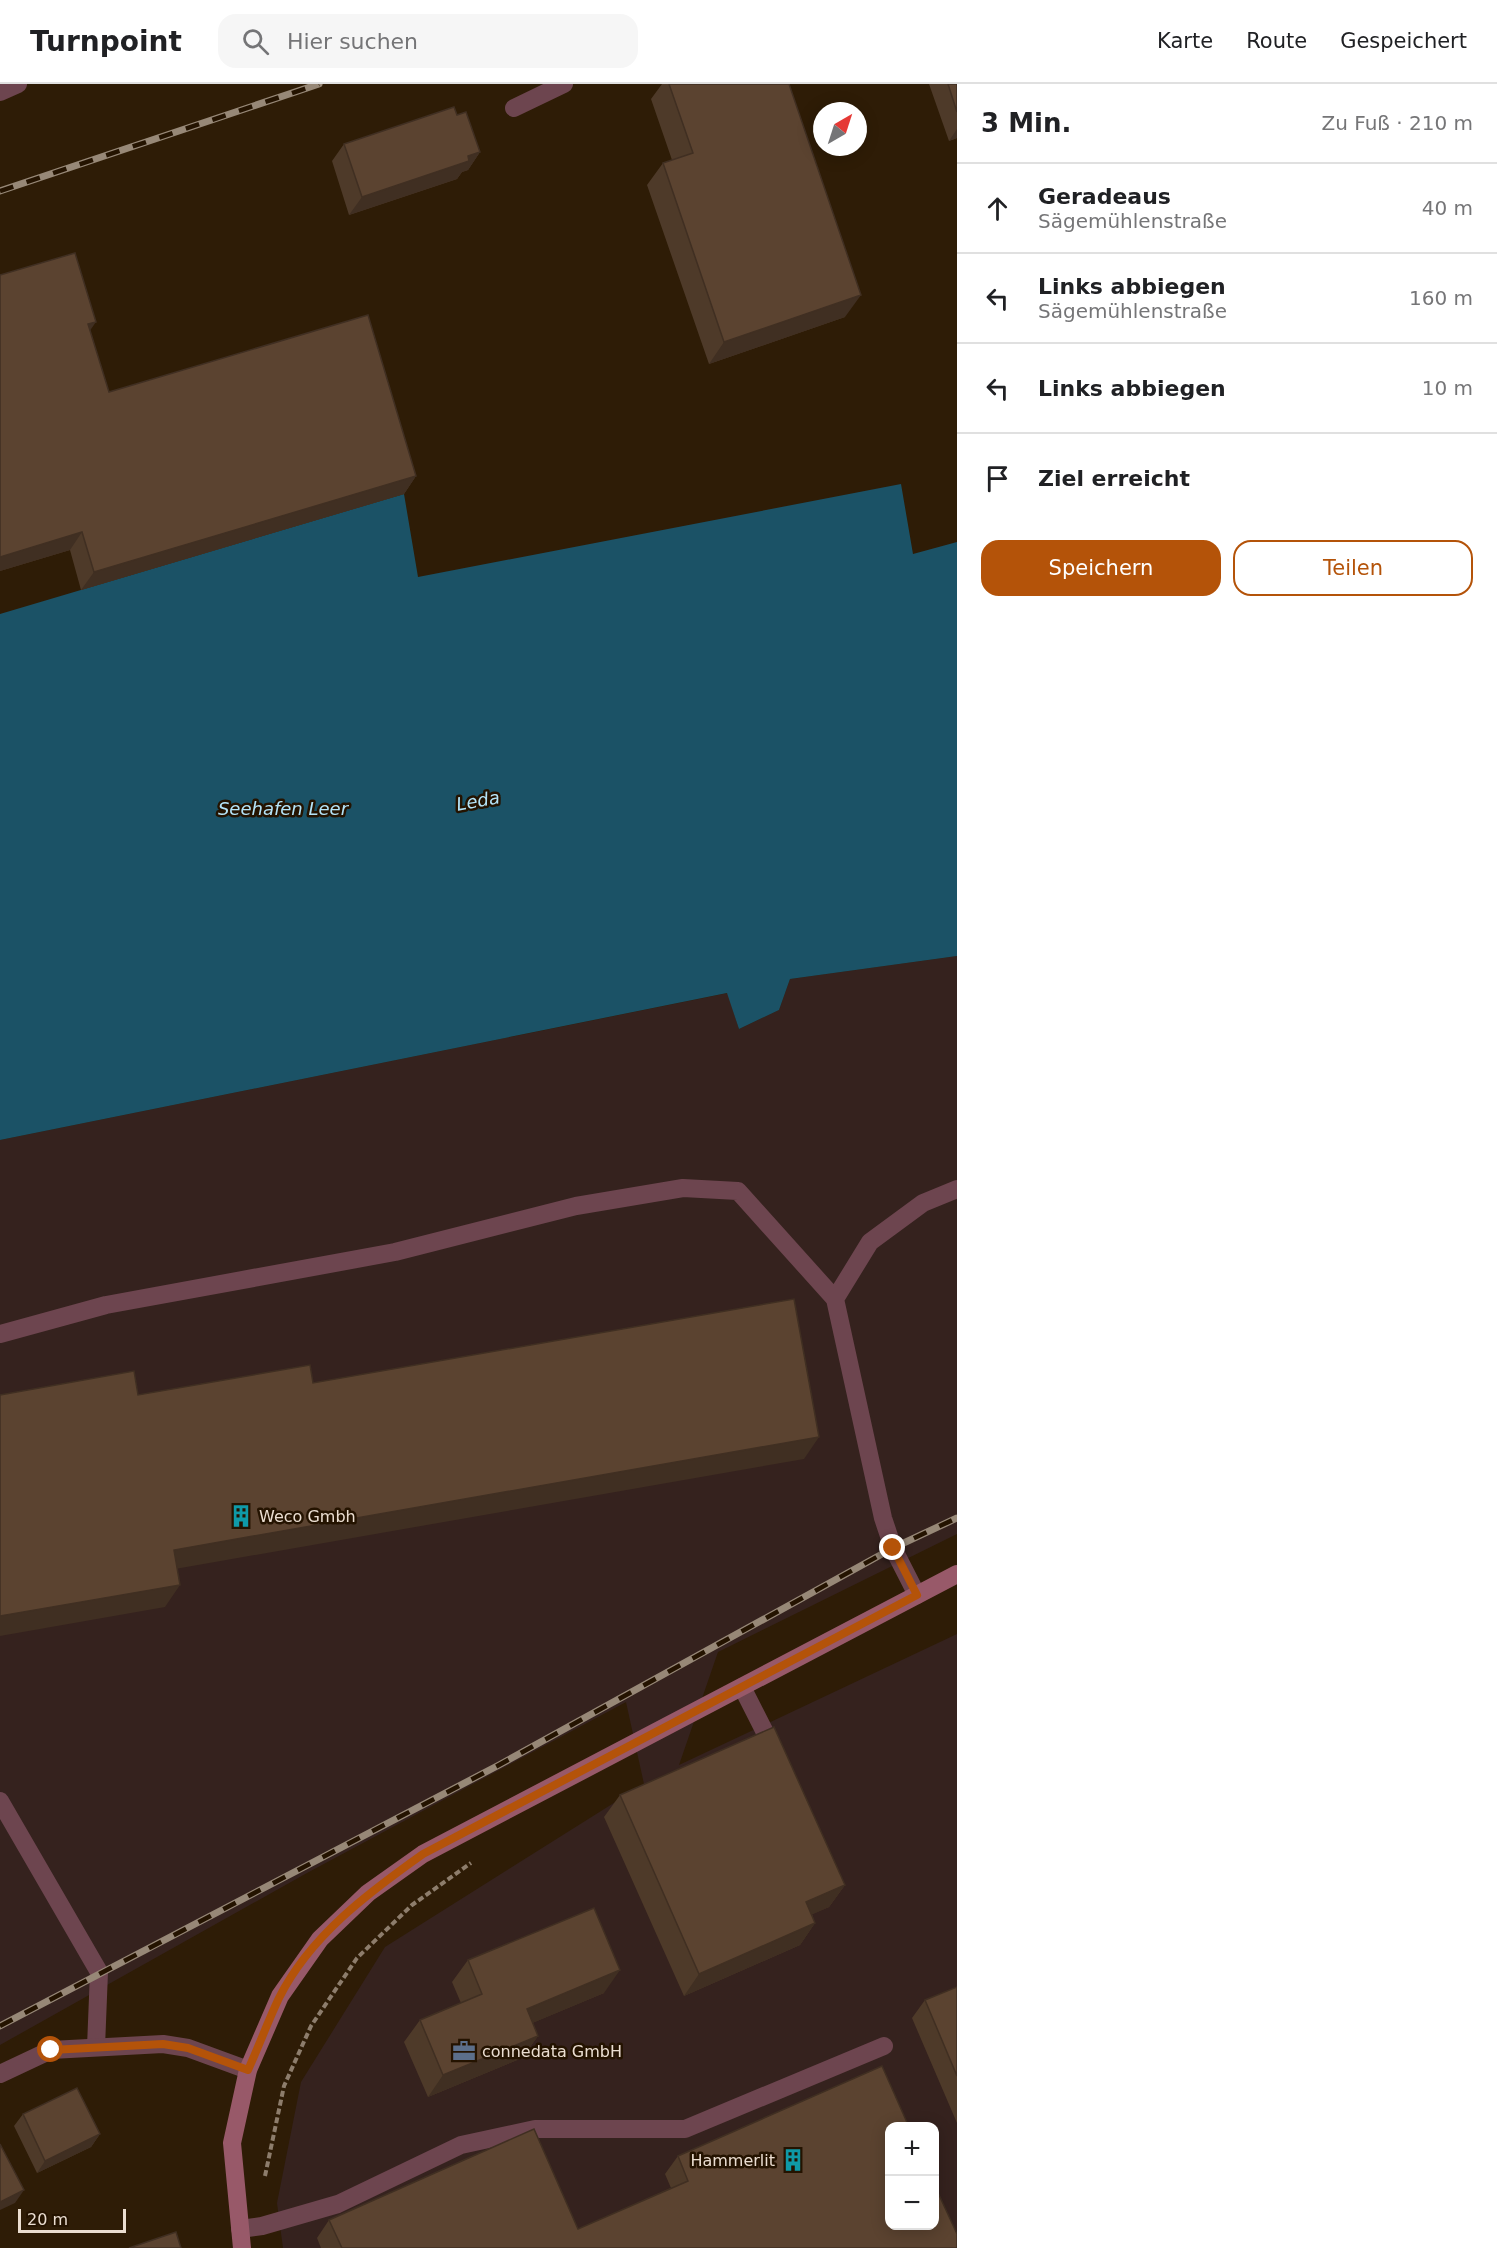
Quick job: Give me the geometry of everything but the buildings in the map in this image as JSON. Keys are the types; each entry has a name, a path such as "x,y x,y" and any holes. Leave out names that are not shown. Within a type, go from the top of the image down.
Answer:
{"street":[{"path":"0,92 18,84"},
{"path":"514,108 564,84"},
{"path":"0,1334 106,1305 395,1252 576,1206 683,1188 738,1191 835,1299 883,1518 893,1548 917,1595"},
{"path":"835,1299 870,1242 923,1203 957,1190"},
{"path":"242,2248 232,2143 248,2070 280,1996 320,1939 368,1893 423,1854 957,1574"},
{"path":"742,1687 780,1762"},
{"path":"0,1800 99,1972 96,2047"},
{"path":"0,2074 51,2050 163,2044 180,2047 248,2070"},
{"path":"240,2229 262,2226 338,2204 461,2145 536,2129 685,2129 884,2046"}],"path":[{"path":"262,2226 266,2174 284,2086 311,2026 357,1958 412,1905 479,1857"}],"shaded area":[{"path":"957,956 957,1534 718,1652 679,1765 957,1634 957,2248 283,2248 277,2203 301,2082 385,1947 644,1784 626,1702 307,1873 0,2045 0,1140 728,993 739,1029 779,1010 790,979"}],"water":[{"name":"Seehafen Leer","path":"901,484 913,554 957,542 957,956 790,979 779,1010 739,1029 727,993 0,1140 0,614 404,494 418,577"}],"railway":[{"path":"0,191 319,84"},
{"path":"0,2026 499,1765 893,1548 957,1518"}],"place":[{"name":"Weco Gmbh","path":"241,1516"},
{"name":"connedata GmbH","path":"464,2051"},
{"name":"Hammerlit","path":"793,2160"}],"route":[{"path":"51,2050 163,2044 188,2048 248,2070 280,1996 320,1939 368,1893 423,1854 917,1595 893,1548"}],"water label":[{"name":"Leda","path":"478,801"}]}
